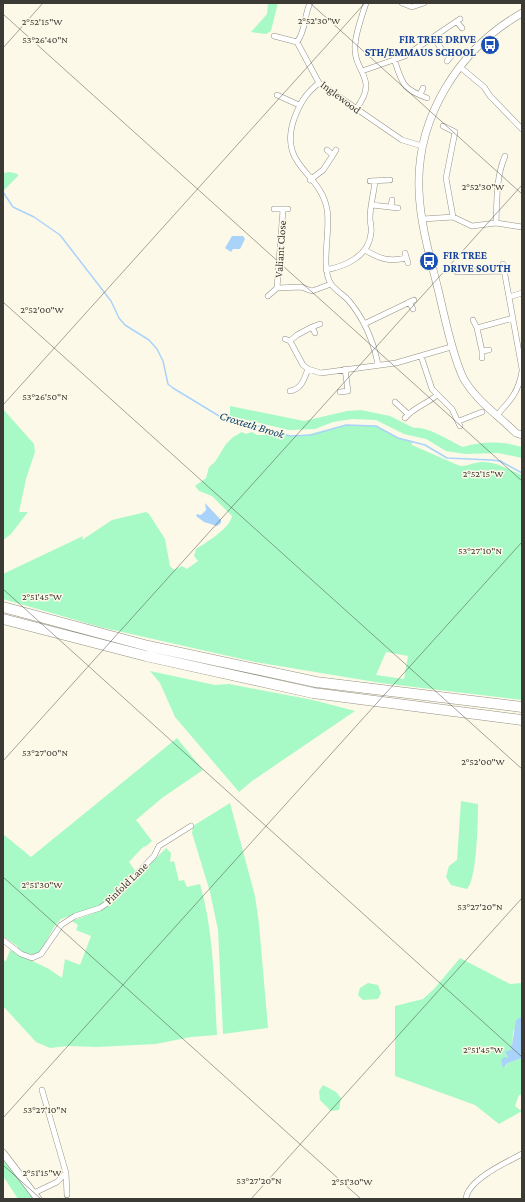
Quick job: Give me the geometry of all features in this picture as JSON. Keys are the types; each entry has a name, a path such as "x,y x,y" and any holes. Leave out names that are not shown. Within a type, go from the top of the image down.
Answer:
{"highway":[{"path":"3,607 148,646 316,682 522,708"},
{"path":"3,619 146,656 313,693 522,720"}],"street":[{"path":"274,36 297,42 303,32 306,14 310,3"},
{"path":"356,109 363,99 367,88 355,53 355,45 366,3"},
{"path":"402,3 412,7 426,4"},
{"path":"522,13 482,44 460,67 436,102 422,146 419,191 423,219 451,347 464,381 487,407 516,433 522,434"},
{"path":"362,71 405,56 458,21 462,28"},
{"path":"434,38 442,50 450,57"},
{"name":"Inglewood","path":"297,42 320,82 356,109 402,140 422,146"},
{"path":"394,60 403,84 410,92 427,98"},
{"path":"460,67 484,86 490,96 522,130"},
{"path":"320,82 311,89 299,105 289,141 295,159 322,195 327,209 326,270 331,284 348,300 372,336 378,364"},
{"path":"420,95 423,88"},
{"path":"284,89 280,96 299,105"},
{"path":"443,126 455,132 446,178 454,217"},
{"path":"310,180 323,170 335,152 327,150"},
{"path":"496,223 497,189 500,168 505,156"},
{"path":"326,270 344,265 356,258 365,250 371,232 370,218 373,181 390,180"},
{"path":"391,207 392,200"},
{"path":"372,205 398,208"},
{"name":"Valiant Close","path":"274,208 285,209 277,288"},
{"path":"423,219 454,217 472,226 496,223 522,227"},
{"path":"365,250 383,260 390,261 406,258"},
{"path":"497,415 513,397 520,384 522,370 503,264"},
{"path":"457,272 468,273 504,271"},
{"path":"468,273 468,280"},
{"name":"Valiant Close","path":"268,296 277,288 301,287 312,291 331,284"},
{"path":"509,297 522,293"},
{"path":"364,324 411,301 413,309"},
{"path":"477,328 513,318"},
{"path":"473,320 477,328 482,358"},
{"path":"320,324 314,330 297,335 288,340 300,361 308,369 320,373 378,364 396,363 451,347"},
{"path":"482,351 489,350"},
{"path":"421,356 429,381 438,395 452,409 459,420 460,426"},
{"path":"294,392 302,384 308,369"},
{"path":"340,392 349,393 345,369"},
{"path":"395,402 407,416 438,395"},
{"path":"459,420 482,412"},
{"name":"Pinfold Lane","path":"3,940 21,954 32,958 41,954 61,925 75,916 100,908 113,899 154,856 159,846 191,826"},
{"path":"42,1090 66,1173 67,1196"},
{"path":"3,1154 36,1196 57,1182 66,1173"},
{"path":"466,1199 468,1190 476,1182 522,1154"}],"green space":[{"path":"268,3 278,3 271,31 266,34 251,32 267,14"},
{"path":"10,172 18,174 18,176 3,191 3,173"},
{"path":"230,406 304,421 347,411 361,410 390,416 414,428 432,431 463,447 492,442 522,447 522,458 498,453 465,454 446,451 426,439 404,434 376,420 352,419 333,422 315,429 289,430 230,416"},
{"path":"3,409 34,444 35,452 26,479 19,512 28,512 11,534 3,540"},
{"path":"346,425 376,426 398,438 412,442 412,445 460,466 487,462 502,466 522,475 522,700 381,683 255,662 100,627 3,599 3,574 83,536 82,540 112,520 146,512 149,514 165,539 170,566 174,570 182,566 187,569 198,561 194,556 196,549 222,530 230,521 232,516 212,496 199,491 195,486 206,478 209,467 215,462 226,444 233,437 242,432 246,434 252,432 257,435 264,435 270,430 290,436 302,436","holes":["386,652 408,656 404,679 376,675"]},
{"path":"150,671 215,685 229,684 313,700 355,711 252,781 239,792 175,717 160,683"},
{"path":"177,738 203,770 162,798 136,820 152,841 145,847 144,846 129,862 136,872 110,900 96,907 61,919 54,927 39,954 23,954 17,946 3,936 3,834 31,857"},
{"path":"461,801 478,804 475,862 473,874 467,889 451,885 446,877 449,866 457,860"},
{"path":"230,803 255,896 259,924 268,1028 223,1034 218,930 210,892 192,833 193,826"},
{"path":"166,848 171,853 170,862 174,861 179,881 184,880 187,887 200,884 205,902 211,940 217,1035 191,1037 156,1044 97,1047 68,1046 50,1048 36,1042 3,1006 3,960 6,961 10,950 49,969 62,978 65,959 80,965 91,936 76,930 78,925 72,921 94,913 113,902"},
{"path":"460,958 510,984 522,983 522,1019 521,1017 513,1032 512,1049 505,1053 508,1058 505,1068 508,1063 522,1058 522,1094 519,1095 515,1106 520,1110 522,1109 522,1111 499,1124 475,1105 395,1076 395,1006 423,999 434,989"},
{"path":"368,983 378,985 381,993 378,999 363,1000 358,995 360,988"},
{"path":"323,1085 336,1092 341,1098 339,1110 331,1111 320,1100 319,1091"},
{"path":"3,1159 34,1199 18,1199 3,1176"}],"water":[{"path":"232,236 243,236 245,239 240,249 233,249 231,252 225,248"},
{"path":"205,503 221,520 221,523 217,526 204,522 196,516 197,514 201,515 206,510"},
{"path":"521,1017 522,1058 508,1063 503,1068 501,1060 504,1057 508,1058 505,1052 512,1049 510,1047 512,1045 516,1020"}],"waterway":[{"name":"Croxteth Brook","path":"3,192 13,207 34,217 60,235 111,301 119,318 125,325 149,340 157,349 163,361 168,384 224,419 254,425 290,436 311,435 346,425 376,426 398,438 425,445 447,458 500,461 522,473"}],"place":[{"name":"FIR TREE DRIVE STH/EMMAUS SCHOOL","path":"490,45"},
{"name":"FIR TREE DRIVE SOUTH","path":"429,261"}]}
